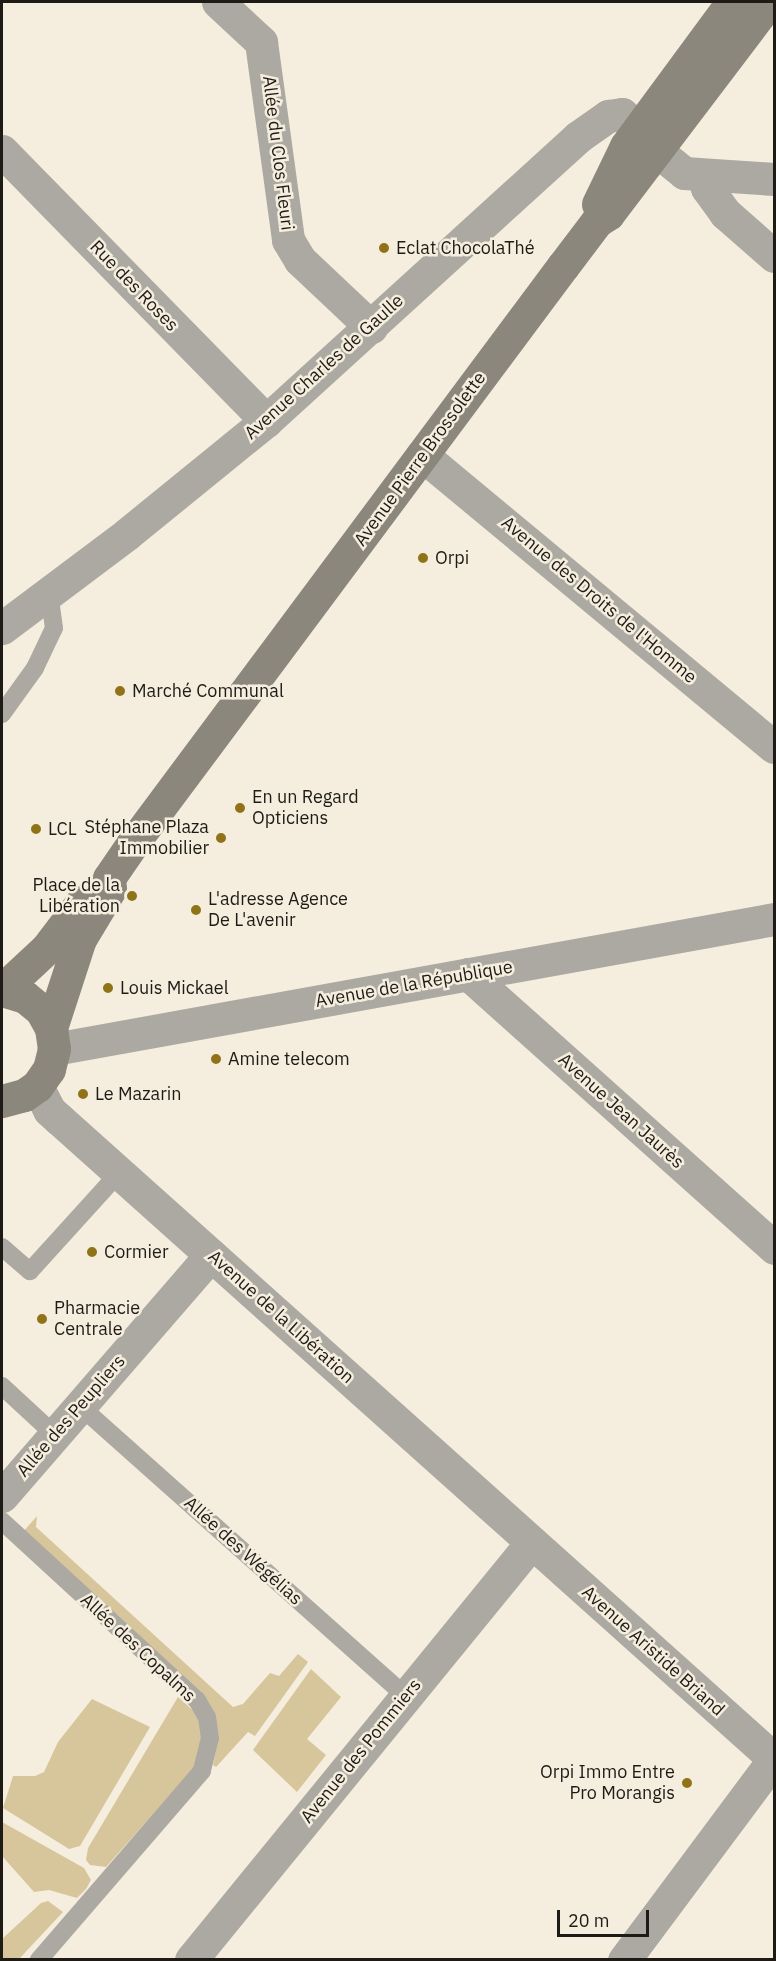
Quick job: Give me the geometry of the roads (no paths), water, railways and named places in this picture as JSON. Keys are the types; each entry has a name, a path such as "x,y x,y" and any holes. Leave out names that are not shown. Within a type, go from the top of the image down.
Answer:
{"main road":[{"path":"647,139 732,2"},
{"name":"Avenue Pierre Brossolette","path":"2,990 47,948 98,881 109,878 597,221 608,214 647,139 736,45 770,2"},
{"name":"Avenue Pierre Brossolette","path":"52,1038 66,975 80,939 110,889 109,878"},
{"path":"2,990 25,997 41,1010 52,1038 49,1069 37,1086 24,1095 2,1101"}],"street":[{"name":"Allée du Clos Fleuri","path":"218,2 261,42 288,240 300,260 371,327"},
{"name":"Avenue Charles de Gaulle","path":"2,628 49,594 266,421 578,137 608,116 622,114 647,139 694,174"},
{"name":"Rue des Roses","path":"2,151 266,421"},
{"path":"694,174 774,178"},
{"path":"694,174 725,213 774,256"},
{"name":"Avenue des Droits de l'Homme","path":"422,455 774,747"},
{"name":"Avenue de la République","path":"52,1038 468,974 774,919"},
{"name":"Avenue Jean Jaurès","path":"468,974 774,1248"},
{"name":"Avenue de la Libération","path":"37,1086 49,1110 532,1542"},
{"name":"Allée des Peupliers","path":"2,1496 211,1255"},
{"name":"Avenue des Pommiers","path":"191,1959 532,1542"},
{"name":"Avenue Aristide Briand","path":"532,1542 774,1759"},
{"path":"624,1959 774,1759"}],"lane":[{"path":"2,714 35,668 54,628 49,594"},
{"path":"2,1246 30,1271 119,1173"},
{"path":"2,1386 55,1435"},
{"name":"Allée des Wégélias","path":"80,1406 406,1696"},
{"name":"Allée des Copalms","path":"2,1521 184,1686 207,1717 210,1738 202,1771 39,1959"}],"place":[{"name":"Eclat ChocolaThé","path":"384,248"},
{"name":"Orpi","path":"423,558"},
{"name":"Marché Communal","path":"120,691"},
{"name":"En un Regard Opticiens","path":"240,808"},
{"name":"LCL","path":"36,829"},
{"name":"Stéphane Plaza Immobilier","path":"221,838"},
{"name":"Place de la Libération","path":"132,896"},
{"name":"L'adresse Agence De L'avenir","path":"196,910"},
{"name":"Louis Mickael","path":"108,988"},
{"name":"Amine telecom","path":"216,1059"},
{"name":"Le Mazarin","path":"83,1094"},
{"name":"Cormier","path":"92,1252"},
{"name":"Pharmacie Centrale","path":"42,1319"},
{"name":"Orpi Immo Entre Pro Morangis","path":"687,1783"}]}
